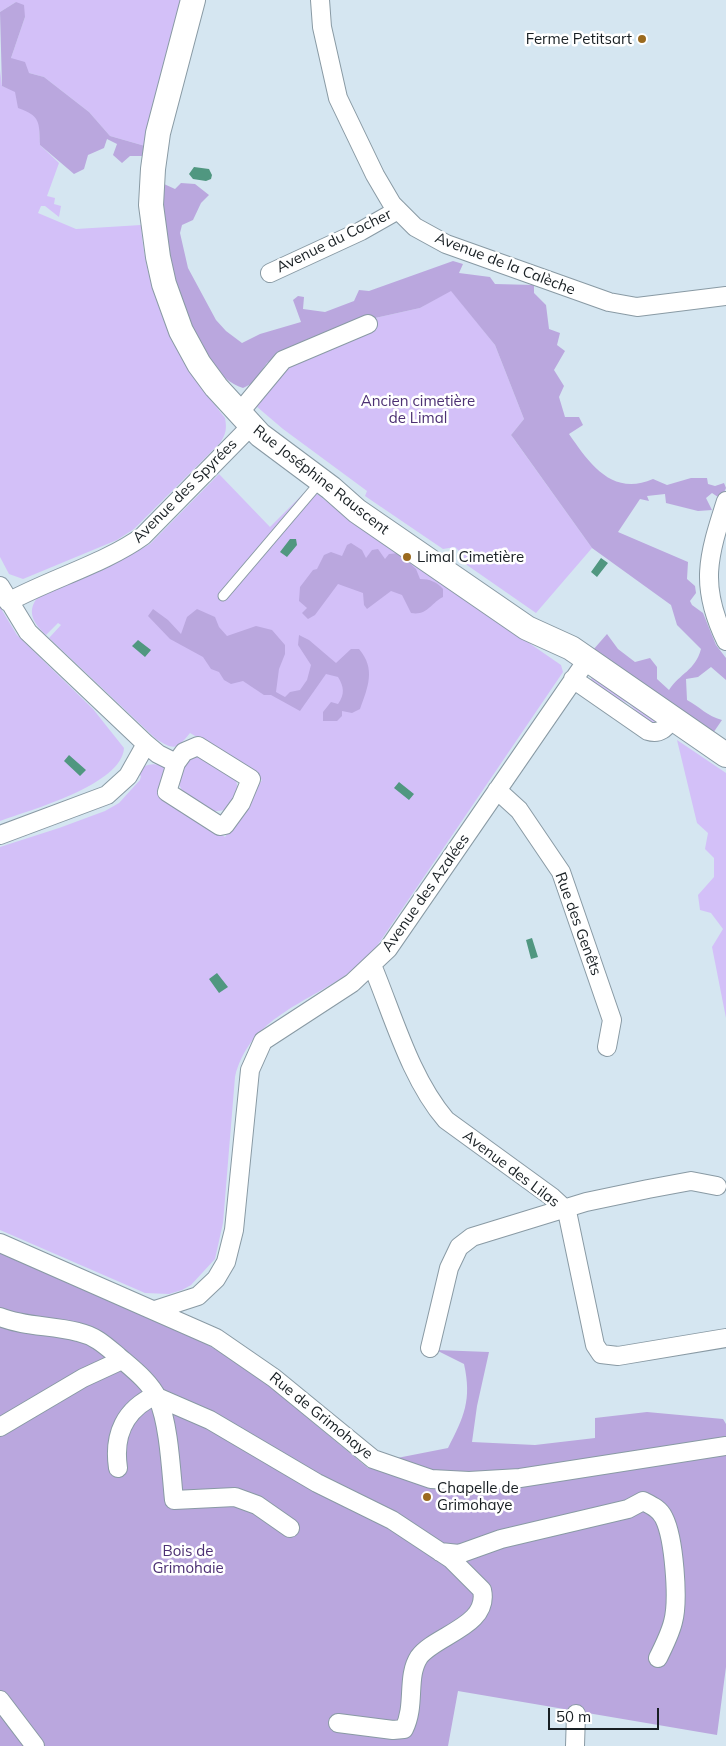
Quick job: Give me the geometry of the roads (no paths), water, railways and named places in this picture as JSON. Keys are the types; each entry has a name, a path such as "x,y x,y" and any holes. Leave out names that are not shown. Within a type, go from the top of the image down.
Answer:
{"street":[{"name":"Rue Joséphine Rauscent","path":"193,0 158,133 151,205 158,258 181,331 199,364 245,420 357,511 519,622 571,648 726,755"},
{"name":"Avenue de la Calèche","path":"320,0 322,26 338,98 374,175 398,210 415,227 446,244 609,302 637,307 726,296"},
{"name":"Avenue du Cocher","path":"270,273 361,231 398,210"},
{"name":"Avenue des Spyrées","path":"8,602 36,586 116,552 137,540 245,420 283,360 368,324"},
{"path":"726,501 711,547 708,570 710,596 716,620 726,641"},
{"path":"0,586 28,632 146,744 158,754 176,763"},
{"name":"Avenue des Azalées","path":"155,1310 198,1296 216,1279 226,1262 231,1248 250,1070 263,1041 352,983 388,949 587,660"},
{"path":"573,679 648,731 664,730 673,718"},
{"path":"0,835 107,795 128,776 146,744"},
{"path":"198,746 251,779 242,803 225,825 220,826 167,792 176,763 184,752 198,746"},
{"name":"Rue des Genêts","path":"498,790 519,810 561,872 612,1020 607,1047"},
{"name":"Avenue des Lilas","path":"372,965 420,1082 437,1110 446,1120 552,1197 565,1209 570,1225 592,1337 601,1354 618,1356 726,1338"},
{"path":"430,1348 449,1268 459,1246 472,1236 586,1202 691,1181 717,1186"},
{"name":"Rue de Grimohaye","path":"0,1243 216,1338 274,1378 372,1459 431,1479 485,1481 520,1478 726,1446"},
{"path":"195,1328 198,1296"},
{"path":"0,1317 20,1324 61,1328 93,1336 144,1380 157,1396 163,1414 174,1500 235,1497 257,1504 290,1528"},
{"path":"0,1427 83,1378 122,1360"},
{"path":"118,1468 116,1445 126,1419 141,1402 157,1396 210,1420 317,1483 392,1520 440,1552 471,1577 482,1590 483,1599 478,1611 467,1624 420,1656 412,1679 412,1702 409,1719 404,1729 393,1730 338,1723"},
{"path":"440,1552 459,1554 501,1539 628,1508 643,1501 654,1507 663,1516 669,1532 673,1564 674,1620 658,1658"},
{"path":"0,1700 35,1746"},
{"path":"575,1746 576,1714"}],"lane":[{"path":"223,596 321,481"}],"place":[{"name":"Ferme Petitsart","path":"642,39"},
{"name":"Limal Cimetière","path":"407,557"},
{"name":"Chapelle de Grimohaye","path":"427,1497"}],"park label":[{"name":"Ancien cimetière de Limal","path":"418,410"},
{"name":"Bois de Grimohaie","path":"188,1560"}]}
